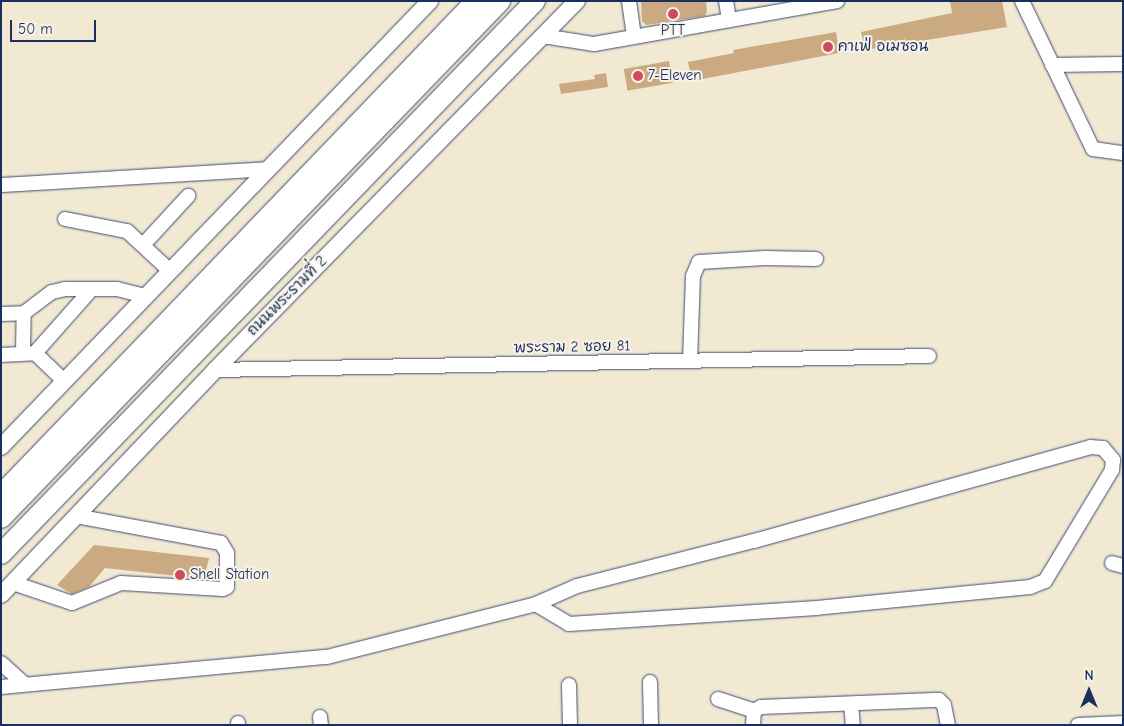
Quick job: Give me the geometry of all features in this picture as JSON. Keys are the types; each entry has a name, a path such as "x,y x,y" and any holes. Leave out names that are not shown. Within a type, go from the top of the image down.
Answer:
{"highway":[{"path":"1,495 476,1"},
{"path":"1,518 500,1"},
{"name":"ถนนพระรามที่ 2","path":"1,553 535,1"},
{"path":"1,476 69,425"}],"main road":[{"path":"1,447 430,1"},
{"name":"ถนนพระรามที่ 2","path":"1,595 215,370 577,1"}],"street":[{"path":"629,1 634,37"},
{"path":"726,1 729,20"},
{"path":"543,36 594,44 729,20 792,5 837,1"},
{"path":"1022,1 1094,149 1123,152"},
{"path":"1052,65 1123,64"},
{"path":"1,186 268,169"},
{"path":"143,245 188,196"},
{"path":"65,219 119,227 143,245 170,271"},
{"path":"690,361 693,276 699,262 765,258 816,259"},
{"path":"1,314 24,313 58,290 90,291 117,289 146,296"},
{"path":"1,355 29,352 90,291"},
{"path":"24,313 29,352 64,381"},
{"name":"พระราม 2 ซอย 81","path":"215,370 929,356"},
{"path":"1,687 327,657 536,604 577,586 754,541 1090,447 1103,448 1113,460 1112,470 1045,581 1030,587 817,608 569,624 536,604"},
{"path":"13,582 72,603 121,583 223,589 227,587 227,552 221,543 76,516"},
{"path":"1,663 24,684"},
{"path":"650,682 651,725"},
{"path":"568,685 570,725"},
{"path":"718,699 754,718 761,707 939,700 944,705 948,725"},
{"path":"851,704 853,725"},
{"path":"1078,725 1123,722"}],"building":[{"name":"PTT","path":"641,1 706,1 707,11 705,16 646,25 642,21"},
{"path":"950,1 1002,1 1007,27 865,50 861,32 952,13"},
{"path":"836,32 839,53 692,81 688,62 734,53 733,50"},
{"path":"669,61 673,83 628,91 624,69"},
{"path":"606,73 608,87 561,94 559,84 595,79 594,75"},
{"name":"Shell Station","path":"94,545 209,558 204,579 105,568 89,587 72,594 57,585"}],"place":[{"name":"PTT","path":"673,14"},
{"name":"คาเฟ่ อเมซอน","path":"828,47"},
{"name":"7-Eleven","path":"638,76"},
{"name":"Shell Station","path":"180,575"}]}
